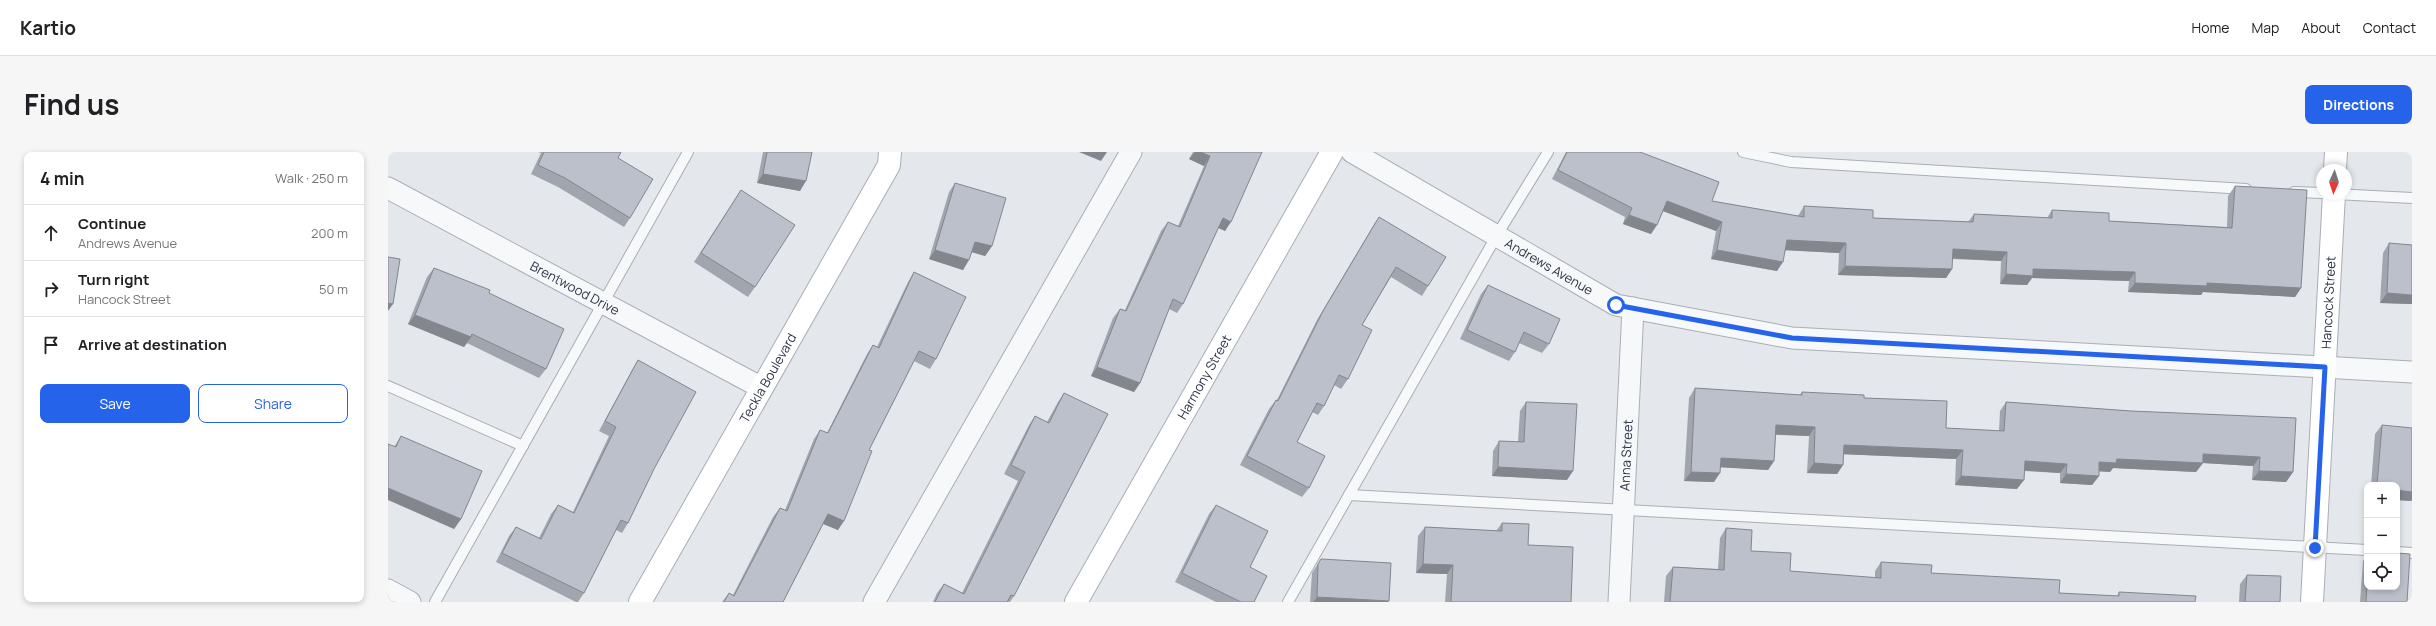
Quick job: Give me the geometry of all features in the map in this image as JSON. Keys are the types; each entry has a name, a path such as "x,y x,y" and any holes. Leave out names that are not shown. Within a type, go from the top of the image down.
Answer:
{"street":[{"name":"Teckla Boulevard","path":"640,602 889,165 890,152"},
{"path":"874,602 1131,152"},
{"name":"Harmony Street","path":"1076,602 1332,152"},
{"name":"Andrews Avenue","path":"1352,152 1616,305 1792,338 2412,372"},
{"path":"2335,164 2336,152"},
{"name":"Brentwood Drive","path":"388,188 762,388"},
{"name":"Hancock Street","path":"2312,602 2335,200"},
{"name":"Anna Street","path":"1619,602 1633,308"},
{"path":"388,590 410,602"}],"lane":[{"path":"435,602 688,152"},
{"path":"1288,602 1497,235 1548,152"},
{"path":"1743,152 1791,162 2259,190"},
{"path":"2282,191 2316,193"},
{"path":"2352,195 2412,198"},
{"path":"388,386 523,446"},
{"path":"1349,494 2364,550"},
{"path":"2400,552 2412,553"}],"building":[{"path":"544,152 621,152 618,158 653,179 630,218 565,178 538,165"},
{"path":"767,152 812,152 806,181 763,174"},
{"path":"1200,152 1262,152 1231,222 1223,218 1183,304 1173,299 1140,383 1097,367 1120,309 1126,311 1168,222 1180,227 1210,156"},
{"path":"1567,152 1640,152 1719,182 1712,201 1804,217 1804,206 1873,210 1873,218 1973,222 1974,214 2052,218 2052,210 2109,213 2109,221 2232,228 2235,186 2307,190 2301,288 2207,283 2207,286 2135,283 2135,272 2033,269 2033,276 2006,274 2007,252 1953,249 1952,269 1845,266 1846,243 1787,240 1783,262 1717,250 1722,222 1667,201 1657,225 1629,215 1632,208 1558,170"},
{"path":"955,183 1006,198 992,246 975,242 969,260 935,250"},
{"path":"741,190 795,225 755,287 701,253"},
{"path":"1379,217 1446,257 1428,286 1396,267 1362,325 1372,330 1348,379 1339,375 1324,406 1317,403 1297,442 1325,456 1309,488 1247,456 1276,400 1278,401 1323,311"},
{"path":"2389,243 2412,245 2412,295 2387,293"},
{"path":"388,257 400,259 393,304 388,303"},
{"path":"434,268 490,290 489,293 564,329 546,369 472,334 471,337 415,315"},
{"path":"914,272 966,297 936,359 919,351 869,450 872,451 844,521 828,514 783,602 724,602 729,593 734,596 780,508 787,511 820,430 828,433 873,345 879,348"},
{"path":"1488,285 1560,319 1549,344 1524,332 1515,352 1467,330"},
{"path":"638,360 696,392 654,469 628,523 621,520 584,593 502,553 516,527 541,539 558,505 574,513 616,427 605,421"},
{"path":"1695,388 1802,395 1802,392 1864,395 1864,398 1947,401 1946,428 2004,431 2006,402 2131,411 2296,418 2293,472 2259,471 2260,457 2203,454 2203,463 2117,459 2116,463 2099,462 2099,476 2066,474 2067,464 2025,461 2024,480 1961,476 1963,450 1844,445 1843,465 1814,463 1815,427 1776,425 1774,461 1721,458 1720,473 1691,472"},
{"path":"1064,393 1108,414 1014,596 1011,595 1007,602 935,602 944,584 964,594 1025,472 1011,465 1035,416 1049,423"},
{"path":"1526,402 1577,404 1573,471 1498,467 1499,441 1524,442"},
{"path":"2382,425 2412,428 2412,492 2400,490 2400,482 2377,482"},
{"path":"401,436 482,471 461,519 388,488 388,444 396,447"},
{"path":"1216,505 1268,531 1250,567 1267,576 1254,602 1241,602 1182,573"},
{"path":"1502,523 1529,524 1528,545 1573,547 1571,602 1451,602 1453,565 1423,564 1425,527 1502,531"},
{"path":"1726,528 1752,530 1751,551 1791,553 1790,571 1881,578 1881,562 1932,565 1931,573 2060,580 2059,593 2119,596 2119,592 2196,596 2195,602 1670,602 1673,567 1724,570"},
{"path":"2400,553 2410,554 2407,602 2366,602 2367,590 2400,590"},
{"path":"1321,559 1391,563 1389,601 1317,597 1318,564"},
{"path":"2247,575 2281,576 2280,602 2245,602"}],"route":[{"path":"1616,305 1792,338 2325,367 2315,548"}]}
